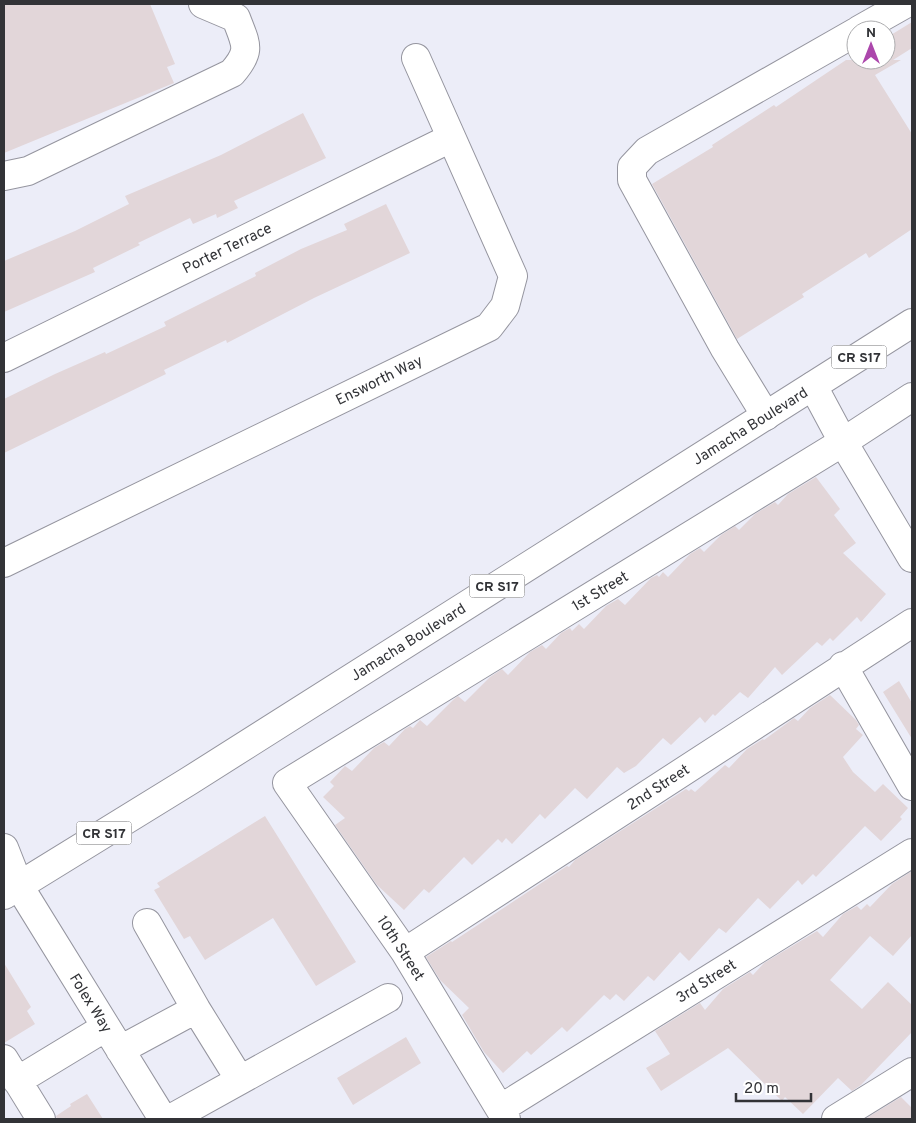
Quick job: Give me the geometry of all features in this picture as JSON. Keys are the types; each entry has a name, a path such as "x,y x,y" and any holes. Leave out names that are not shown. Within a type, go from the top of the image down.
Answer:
{"street":[{"path":"4,176 28,171 232,73 245,59 246,44 236,18 204,4"},
{"path":"877,20 905,4"},
{"path":"766,416 725,349 632,180 632,167 647,151 846,38"},
{"name":"Ensworth Way","path":"4,563 490,327 505,306 512,276 416,58"},
{"name":"Porter Terrace","path":"4,358 450,138"},
{"name":"Jamacha Boulevard","path":"9,884 766,416 912,323"},
{"path":"813,386 843,442 912,558"},
{"name":"1st Street","path":"287,783 912,398"},
{"name":"2nd Street","path":"405,952 912,623"},
{"path":"843,666 912,786"},
{"name":"10th Street","path":"287,783 405,952 503,1114"},
{"name":"Folex Way","path":"4,848 9,884 113,1039 163,1119"},
{"name":"3rd Street","path":"503,1114 912,853"},
{"path":"147,922 196,1009 240,1080"},
{"path":"170,1119 388,998"},
{"path":"41,1119 10,1070 113,1039 196,1009"},
{"path":"836,1119 912,1072"}],"building":[{"path":"4,4 150,4 175,64 167,67 174,83 4,153"},
{"path":"912,22 912,48 896,58 896,32"},
{"path":"846,60 846,70 884,70 875,75 912,134 912,229 869,258 866,253 802,294 804,297 737,339 652,184 713,147 712,145 774,105 776,107"},
{"path":"303,113 326,158 234,201 238,208 217,218 216,214 193,224 190,218 138,243 140,245 93,268 95,272 4,312 4,261 75,231 129,204 125,196 221,155"},
{"path":"386,204 410,253 314,298 227,343 226,340 164,370 166,374 4,453 4,399 55,374 105,352 106,354 166,326 164,322 256,276 255,273 301,249 347,230 344,224"},
{"path":"816,477 840,509 834,515 856,543 843,553 886,594 861,622 857,617 833,641 830,638 822,646 817,642 782,675 775,667 748,698 740,692 705,723 700,717 671,745 663,738 636,766 624,773 617,767 587,799 575,788 545,819 540,814 512,844 506,838 502,843 498,839 472,865 464,857 429,893 424,889 404,910 377,885 335,825 345,818 323,797 334,786 330,782 345,766 352,771 374,748 384,742 389,746 405,729 410,726 413,728 420,720 427,726 458,696 465,702 490,677 502,669 508,675 530,652 542,645 546,649 561,633 570,628 572,631 579,624 584,629 606,606 618,599 625,605 651,578 657,575 659,577 663,572 668,577 690,554 700,548 704,552 721,535 735,526 739,530 755,514 775,502 778,505 788,494"},
{"path":"899,681 912,703 912,739 883,692"},
{"path":"830,695 856,720 859,725 856,729 863,735 843,757 853,772 875,792 883,784 908,808 900,817 902,819 881,841 865,826 816,877 813,874 802,885 798,880 770,909 758,898 726,933 719,928 689,961 680,952 654,981 648,976 624,1001 616,994 610,1000 604,995 567,1032 562,1027 531,1055 527,1051 503,1073 484,1052 462,1015 469,1008 440,980 426,957 567,866 569,867 575,860 686,789 689,791 691,789 695,792 725,765 729,768 747,749 764,740 794,718 798,721 810,708"},
{"path":"265,816 356,962 316,986 273,918 205,960 190,936 184,939 154,890 160,887 157,883"},
{"path":"912,871 912,935 893,956 870,936 830,980 862,1009 888,982 912,1005 912,1032 861,1085 852,1091 838,1078 803,1114 785,1097 782,1101 728,1048 661,1091 646,1068 670,1054 655,1031 700,1003 705,1010 723,989 750,972 753,975 764,963 817,931 823,937 843,914 857,906 861,910 867,904 870,907 892,884"},
{"path":"4,963 31,1007 27,1011 35,1024 4,1043"},
{"path":"406,1037 421,1063 353,1105 337,1078"},
{"path":"87,1094 103,1119 57,1119 56,1116 71,1106 70,1104"},
{"path":"901,1097 912,1108 912,1119 865,1119"}]}
